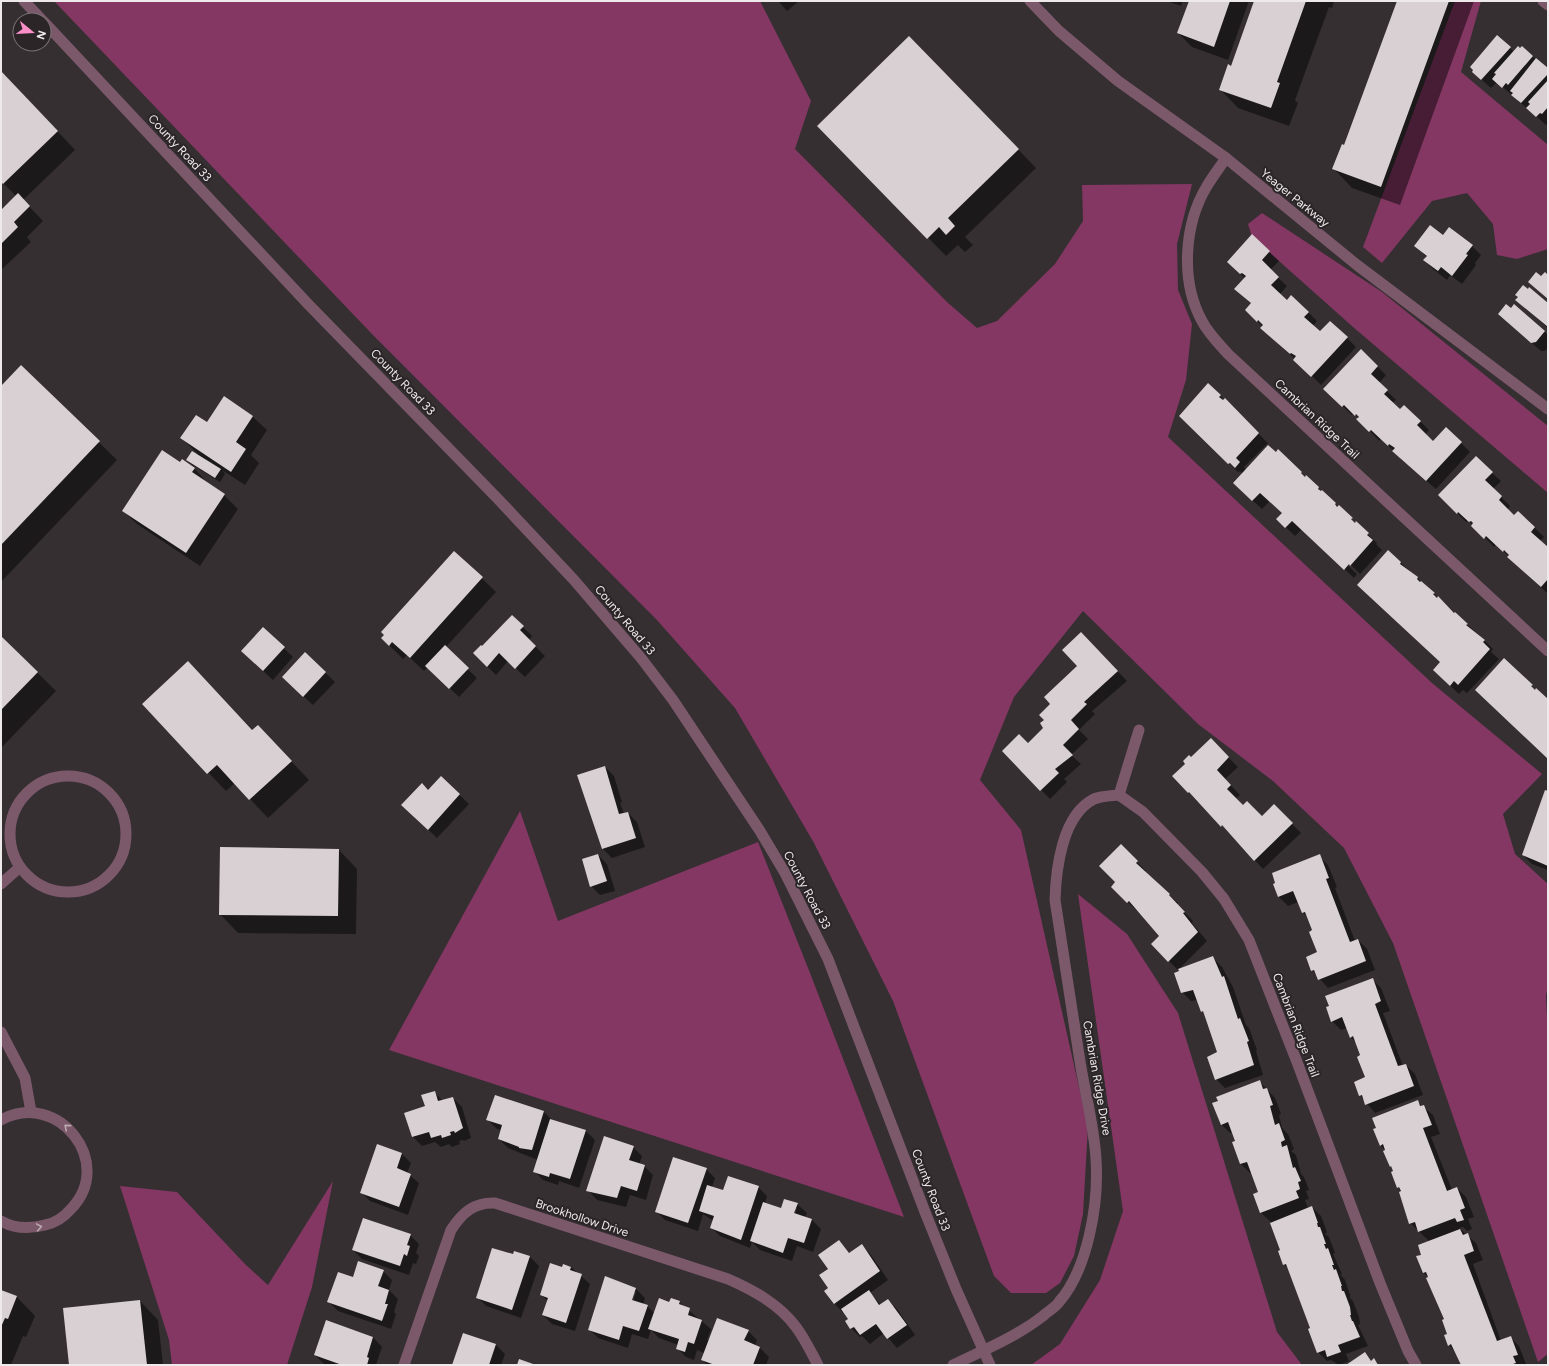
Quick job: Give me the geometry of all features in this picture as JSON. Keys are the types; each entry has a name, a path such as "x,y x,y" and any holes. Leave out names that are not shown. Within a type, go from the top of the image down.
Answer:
{"street":[{"name":"County Road 33","path":"24,1 34,12"},
{"name":"Yeager Parkway","path":"1030,1 1059,31 1106,72 1226,158 1357,265 1547,406"},
{"path":"1543,1 1548,5"},
{"name":"County Road 33","path":"52,31 308,304 498,499 574,580 641,658 673,700 760,831 785,873 828,960 925,1212 956,1289 990,1365"},
{"name":"Cambrian Ridge Trail","path":"1226,158 1207,186 1199,202 1189,236 1186,259 1189,282 1194,304 1202,321 1228,354 1548,651"},
{"path":"1119,795 1139,730"},
{"path":"72,775 96,783 108,791 118,803 126,830 124,844 114,868 102,880 90,887 78,891 54,889 35,881 20,867 13,851 10,837 12,821 25,796 36,786 46,780 72,775"},
{"name":"Cambrian Ridge Trail","path":"1119,795 1143,812 1202,872 1224,899 1249,940 1380,1282 1408,1351 1416,1365"},
{"name":"Cambrian Ridge Drive","path":"953,1365 1030,1326 1058,1304 1069,1290 1078,1272 1089,1237 1094,1210 1096,1161 1092,1126 1055,900 1055,881 1062,846 1078,814 1087,804 1095,799 1119,795"},
{"path":"1,884 20,867"},
{"path":"1,1032 17,1060 25,1078 31,1112"},
{"path":"1,1120 17,1114 31,1112 47,1115 61,1122 72,1132 81,1145 86,1160 86,1176 83,1191 70,1210 51,1224 36,1228 20,1228 1,1221"},
{"name":"Brookhollow Drive","path":"404,1365 451,1230 459,1218 467,1211 485,1202 495,1203 728,1279 754,1291 769,1300 796,1326 818,1365"}],"shaded area":[{"path":"54,1 760,1 811,101 795,149 947,302 977,328 997,321 1055,264 1083,221 1082,185 1192,184 1177,244 1178,290 1192,324 1186,380 1168,437 1432,683 1542,774 1503,814 1515,854 1548,884 1548,985 1546,996 1548,1034 1548,1354 1538,1362 1393,943 1344,848 1273,781 1198,724 1083,611 1014,697 980,780 1021,830 1088,1127 1083,1214 1074,1256 1060,1283 1046,1293 1011,1293 994,1276 893,1001 814,843 735,708 656,619 372,334"},
{"path":"1455,1 1481,1 1461,72 1548,145 1548,249 1517,259 1497,255 1493,224 1467,193 1432,201 1382,263 1363,247"},
{"path":"1262,213 1382,292 1548,426 1548,493 1353,327 1252,237 1248,224"},
{"path":"520,811 558,921 758,842 904,1217 389,1050"},
{"path":"1078,894 1127,934 1178,1013 1277,1332 1302,1365 1031,1365 1060,1344 1100,1280 1123,1211"},
{"path":"333,1181 312,1287 287,1365 172,1365 169,1340 120,1186 177,1192 245,1264 268,1285"}],"building":[{"path":"1189,1 1230,1 1214,47 1177,33"},
{"path":"1254,1 1306,1 1277,82 1280,83 1271,108 1219,90 1228,64 1231,66"},
{"path":"1397,1 1449,1 1381,187 1332,169 1342,144 1344,145"},
{"path":"1497,35 1511,47 1481,80 1472,72 1473,70 1470,67"},
{"path":"909,36 1019,149 948,218 955,226 946,235 939,227 927,239 817,126"},
{"path":"1518,46 1520,48 1522,46 1533,56 1508,85 1506,83 1502,88 1492,79 1496,74 1494,73"},
{"path":"1536,58 1548,68 1548,74 1521,103 1511,95 1513,93 1510,91"},
{"path":"1,71 58,131 3,184 1,182"},
{"path":"1548,80 1548,107 1542,114 1540,113 1536,117 1526,108 1530,104 1528,102"},
{"path":"18,193 30,206 14,222 18,227 1,244 1,210"},
{"path":"1430,225 1443,235 1449,227 1473,245 1466,254 1468,255 1452,276 1441,267 1438,271 1423,260 1427,256 1414,246"},
{"path":"1252,234 1270,251 1262,260 1279,277 1271,285 1287,300 1291,295 1309,312 1304,317 1320,331 1330,321 1348,337 1311,377 1293,360 1296,356 1291,353 1290,354 1260,328 1263,325 1258,320 1257,322 1245,310 1251,303 1234,289 1246,276 1242,273 1240,274 1227,262"},
{"path":"1536,272 1541,276 1545,272 1548,275 1548,299 1528,282"},
{"path":"1523,285 1528,289 1529,287 1548,303 1548,327 1515,300 1518,297 1515,295"},
{"path":"1506,304 1511,308 1514,304 1545,331 1536,342 1531,343 1498,314"},
{"path":"1361,349 1378,366 1371,374 1388,390 1384,394 1400,409 1404,405 1421,421 1417,425 1433,441 1446,427 1462,442 1426,481 1392,451 1395,448 1389,444 1388,446 1371,430 1369,432 1356,419 1359,417 1356,414 1355,416 1344,405 1342,407 1323,389"},
{"path":"21,365 100,441 1,545 1,386"},
{"path":"1208,383 1221,395 1219,397 1223,400 1225,398 1259,433 1236,458 1240,462 1235,468 1230,463 1228,464 1179,416"},
{"path":"224,396 253,416 236,442 246,449 231,472 180,438 196,415 207,422"},
{"path":"1268,445 1276,452 1278,449 1302,472 1301,473 1305,477 1306,475 1319,487 1318,489 1321,491 1322,490 1336,503 1335,504 1337,507 1339,505 1353,518 1351,519 1355,523 1356,521 1369,533 1367,535 1373,540 1350,566 1349,564 1344,570 1292,521 1285,528 1276,519 1282,513 1260,493 1252,501 1233,483"},
{"path":"162,450 180,462 182,459 195,468 192,472 225,494 186,553 122,511"},
{"path":"192,451 221,469 215,478 186,460"},
{"path":"1476,456 1493,472 1485,480 1502,496 1499,500 1514,515 1518,511 1535,527 1531,532 1548,547 1548,579 1541,587 1507,557 1509,555 1504,550 1503,552 1486,536 1484,539 1471,526 1473,523 1471,521 1469,522 1458,512 1457,514 1438,495"},
{"path":"1388,550 1401,562 1400,564 1418,577 1417,579 1435,593 1433,594 1437,598 1438,596 1454,613 1455,612 1468,624 1466,625 1485,640 1483,642 1490,649 1458,685 1454,681 1450,686 1433,670 1440,662 1357,585"},
{"path":"454,551 483,577 410,658 392,642 389,646 381,638 384,635 381,632"},
{"path":"512,615 524,626 520,630 536,646 515,669 499,653 487,667 473,653 481,645 482,646"},
{"path":"263,627 285,647 263,671 241,651"},
{"path":"1081,632 1118,671 1084,702 1087,704 1071,720 1079,729 1063,745 1073,755 1055,769 1059,773 1040,791 1002,751 1019,734 1028,743 1043,728 1040,723 1044,720 1039,715 1050,704 1044,697 1077,666 1062,650"},
{"path":"1,636 38,672 1,710"},
{"path":"445,645 469,668 449,689 425,666"},
{"path":"305,652 326,672 303,697 282,677"},
{"path":"1504,658 1533,685 1531,686 1535,690 1536,688 1548,699 1548,759 1475,690"},
{"path":"188,661 252,730 258,725 292,761 249,800 217,765 207,774 142,704"},
{"path":"1211,738 1229,757 1217,770 1231,785 1227,789 1243,805 1247,801 1262,816 1274,804 1293,823 1254,861 1222,825 1221,827 1172,776 1185,764 1183,761 1189,755 1191,757"},
{"path":"605,766 619,814 628,812 636,838 602,849 577,775"},
{"path":"441,776 460,794 428,830 401,805 422,783 428,790"},
{"path":"1545,790 1548,791 1548,866 1522,855"},
{"path":"1121,844 1138,861 1136,863 1170,894 1169,895 1185,912 1183,913 1198,932 1168,962 1151,944 1159,936 1129,901 1127,903 1111,887 1115,882 1099,866"},
{"path":"220,847 339,849 338,916 219,915"},
{"path":"598,854 607,881 590,887 582,859"},
{"path":"1320,854 1329,878 1326,879 1350,942 1358,939 1366,961 1318,980 1314,970 1311,971 1306,957 1317,952 1309,932 1312,930 1305,912 1302,913 1293,891 1278,897 1273,884 1275,883 1272,873"},
{"path":"1213,956 1222,977 1224,976 1238,1019 1240,1018 1249,1041 1247,1042 1254,1065 1215,1080 1207,1057 1217,1052 1203,1011 1201,1012 1193,990 1181,993 1174,973 1179,971 1178,969"},
{"path":"1373,978 1381,1001 1375,1004 1398,1066 1406,1064 1414,1086 1365,1105 1362,1095 1359,1096 1354,1082 1365,1077 1357,1057 1360,1055 1353,1036 1350,1038 1342,1017 1331,1022 1326,1007 1329,1006 1325,996"},
{"path":"1260,1080 1263,1089 1267,1088 1273,1105 1270,1106 1275,1125 1279,1123 1285,1140 1281,1142 1282,1147 1287,1145 1293,1168 1295,1167 1301,1181 1298,1182 1300,1189 1296,1191 1299,1198 1260,1213 1253,1194 1258,1192 1247,1162 1240,1164 1232,1142 1235,1141 1228,1122 1221,1125 1212,1103 1218,1101 1216,1097"},
{"path":"435,1091 438,1101 453,1097 463,1128 455,1133 454,1131 450,1132 451,1135 442,1138 441,1135 431,1138 429,1132 412,1137 404,1113 425,1106 421,1095"},
{"path":"495,1095 544,1111 532,1150 519,1148 498,1139 502,1125 486,1120"},
{"path":"1418,1100 1420,1106 1424,1105 1432,1125 1423,1128 1447,1191 1457,1187 1465,1208 1460,1210 1464,1220 1457,1222 1455,1218 1418,1232 1415,1222 1409,1224 1399,1192 1401,1191 1399,1187 1397,1188 1391,1172 1393,1171 1383,1151 1385,1150 1383,1144 1380,1146 1373,1129 1376,1128 1372,1118"},
{"path":"550,1119 586,1130 570,1179 550,1173 549,1177 533,1172"},
{"path":"604,1136 634,1146 629,1160 645,1165 637,1191 621,1186 617,1198 586,1191"},
{"path":"377,1144 402,1153 397,1168 411,1174 399,1207 360,1193"},
{"path":"673,1157 707,1168 688,1223 655,1212"},
{"path":"728,1176 759,1186 741,1240 710,1228 714,1216 699,1211 707,1185 723,1190"},
{"path":"784,1199 798,1203 794,1213 812,1219 804,1243 788,1238 783,1253 750,1241 763,1202 781,1208"},
{"path":"1312,1206 1318,1227 1320,1227 1326,1244 1324,1244 1326,1249 1328,1248 1334,1265 1332,1265 1334,1270 1336,1269 1342,1286 1342,1291 1344,1291 1350,1307 1352,1321 1360,1337 1338,1345 1341,1352 1327,1357 1325,1350 1317,1353 1308,1329 1310,1328 1286,1264 1283,1265 1278,1251 1280,1250 1270,1223"},
{"path":"363,1218 411,1234 407,1245 410,1246 407,1256 404,1254 400,1266 352,1250"},
{"path":"1460,1229 1463,1235 1468,1233 1474,1251 1464,1255 1497,1341 1511,1336 1518,1355 1513,1356 1516,1363 1510,1365 1461,1365 1451,1344 1448,1346 1444,1335 1447,1334 1442,1320 1444,1319 1426,1278 1428,1277 1426,1272 1423,1273 1416,1256 1421,1255 1418,1245"},
{"path":"839,1240 849,1253 862,1244 880,1271 834,1304 824,1291 828,1288 819,1275 828,1269 818,1255"},
{"path":"492,1248 513,1254 514,1251 530,1256 512,1310 476,1298"},
{"path":"358,1261 384,1270 378,1286 389,1290 385,1304 388,1304 382,1321 327,1302 338,1272 353,1277"},
{"path":"550,1263 562,1267 563,1264 571,1267 570,1270 582,1274 566,1323 542,1315 548,1298 540,1295"},
{"path":"605,1276 636,1288 632,1300 648,1305 639,1331 623,1326 619,1340 588,1330"},
{"path":"1,1290 17,1296 8,1319 5,1318 1,1327"},
{"path":"869,1290 879,1305 888,1299 907,1325 887,1339 876,1324 860,1335 854,1327 850,1329 845,1321 848,1319 841,1309"},
{"path":"659,1298 669,1302 671,1298 680,1301 679,1304 690,1308 688,1315 702,1320 694,1344 688,1342 685,1352 676,1349 679,1339 648,1329"},
{"path":"140,1300 147,1365 69,1365 63,1308"},
{"path":"717,1318 749,1330 744,1340 760,1347 753,1365 715,1365 701,1360"},
{"path":"326,1320 373,1337 367,1357 369,1358 367,1365 342,1365 314,1355"},
{"path":"463,1333 496,1344 489,1365 452,1365"},
{"path":"1365,1352 1371,1361 1374,1358 1378,1365 1346,1365"},
{"path":"519,1359 536,1365 517,1365"}]}
